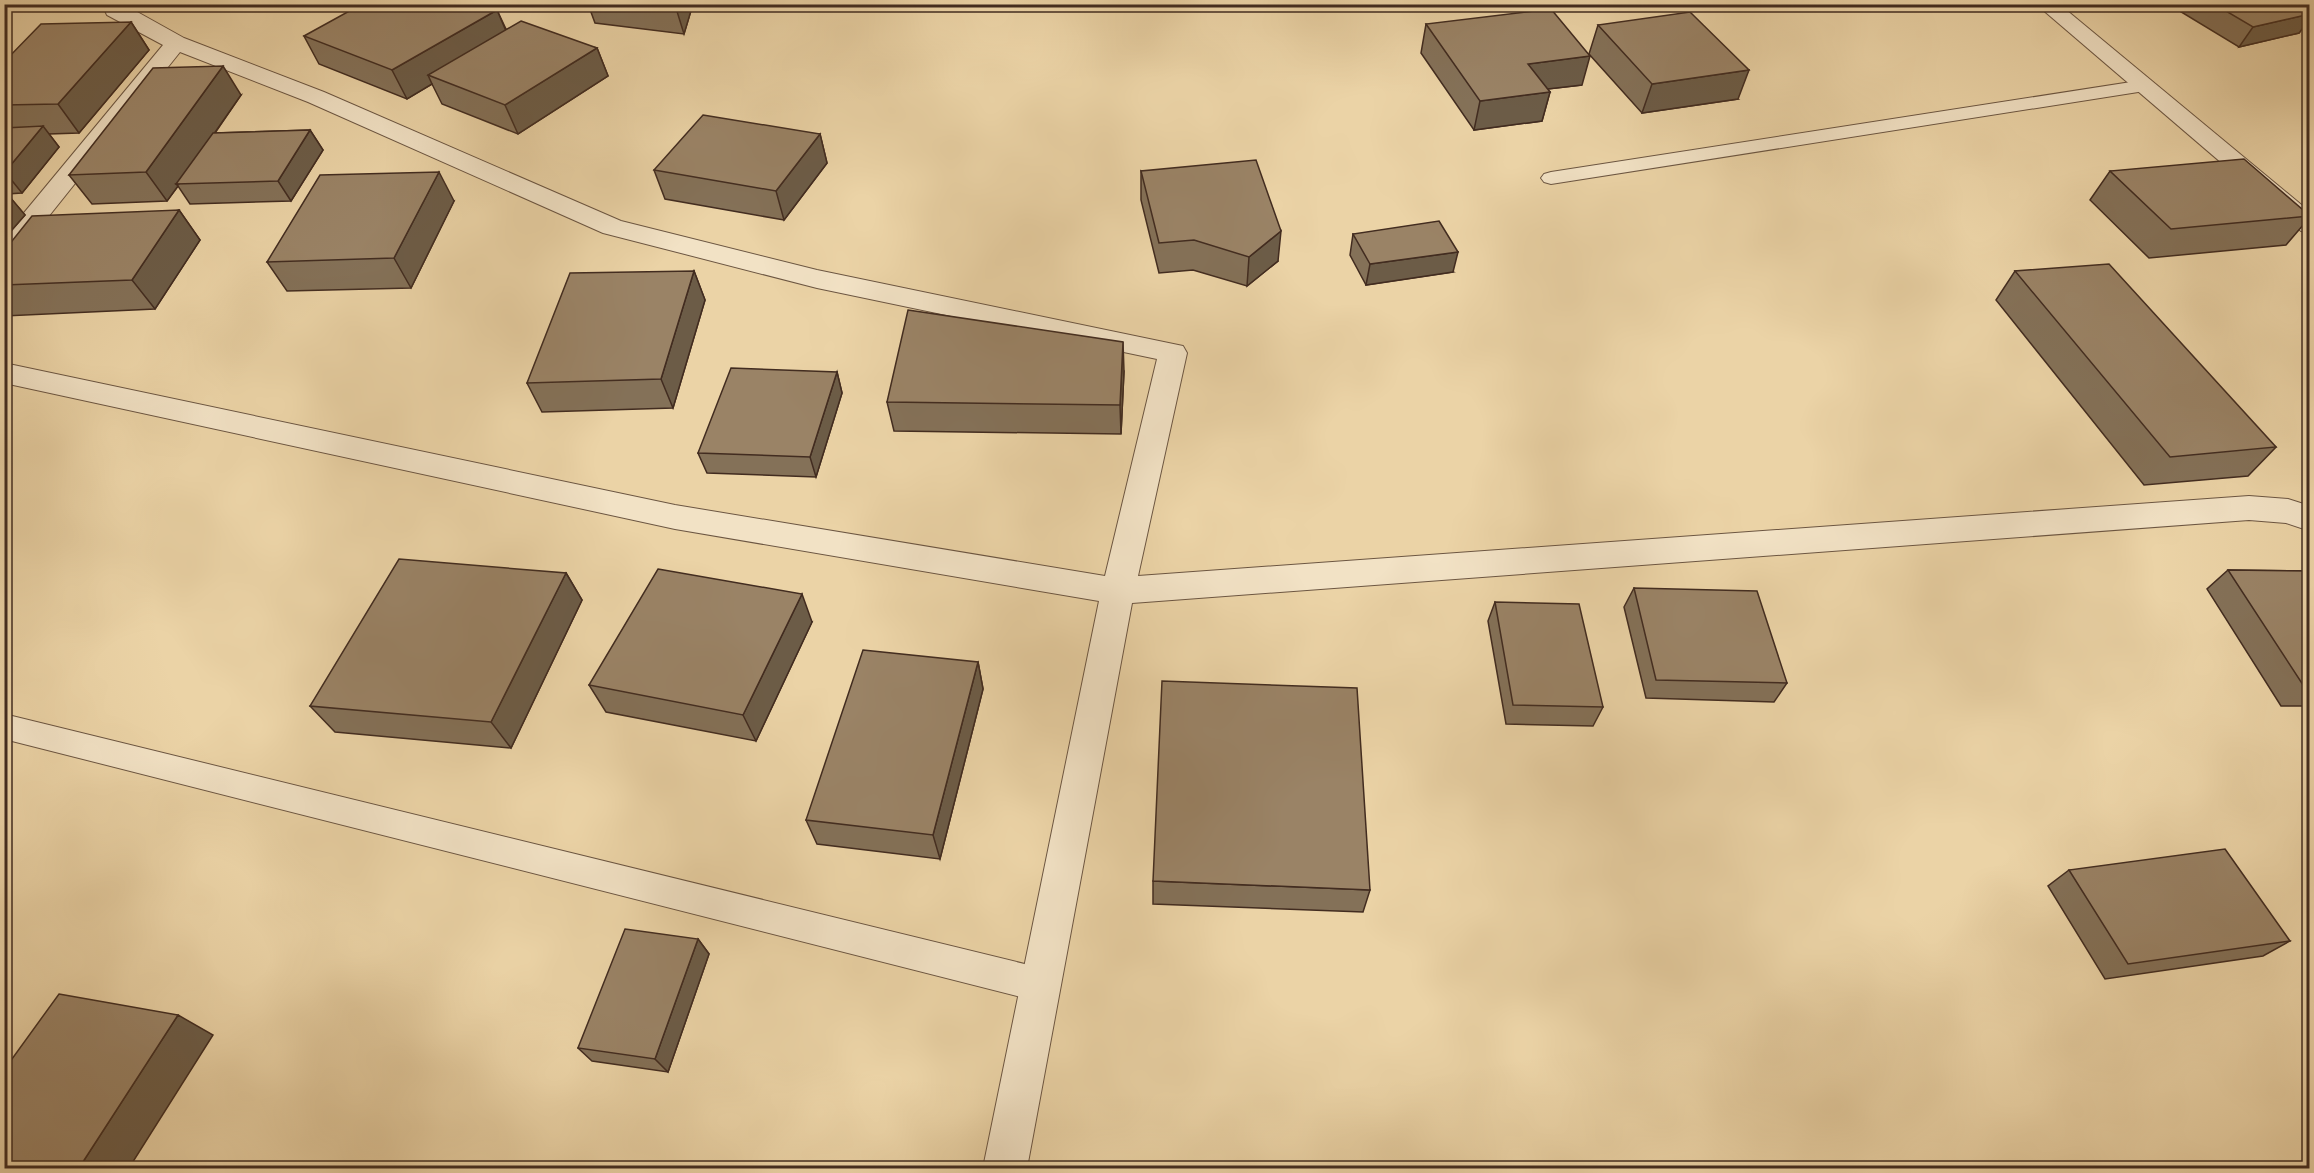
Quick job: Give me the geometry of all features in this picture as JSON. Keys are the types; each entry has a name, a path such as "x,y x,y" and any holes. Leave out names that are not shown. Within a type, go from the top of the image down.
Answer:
{"street":[{"path":"112,4 115,10 176,43 316,97 612,227 816,279 1173,353 1118,591 1005,1168"},
{"path":"2046,4 2310,225"},
{"path":"4,255 176,43"},
{"path":"4,373 675,517 1118,591 2249,508 2288,511 2310,519"}],"lane":[{"path":"1551,178 2144,86"},
{"path":"4,726 1041,984"}],"building":[{"path":"362,4 482,4 497,10 392,70 304,36"},
{"path":"2214,4 2298,4 2310,11 2310,14 2253,27"},
{"path":"1551,9 1590,56 1528,64 1550,92 1480,101 1426,24"},
{"path":"1690,12 1749,70 1652,84 1598,25"},
{"path":"521,21 597,48 505,105 428,75"},
{"path":"131,22 58,104 4,105 4,62 41,24"},
{"path":"223,66 146,172 69,175 153,68"},
{"path":"703,115 820,134 776,191 654,170"},
{"path":"43,126 5,172 4,172 4,128"},
{"path":"310,130 278,181 176,184 213,133"},
{"path":"2244,159 2310,216 2171,229 2110,171"},
{"path":"1256,160 1281,231 1249,257 1194,240 1159,243 1141,171"},
{"path":"439,172 394,258 267,262 320,175"},
{"path":"179,210 132,280 4,285 4,251 32,216"},
{"path":"1439,221 1458,252 1370,264 1353,234"},
{"path":"2109,264 2276,447 2170,457 2015,271"},
{"path":"694,271 661,379 527,383 570,273"},
{"path":"908,310 1123,342 1120,405 887,402"},
{"path":"731,368 837,372 810,457 698,453"},
{"path":"399,559 566,573 491,722 310,706"},
{"path":"658,569 802,594 743,715 589,685"},
{"path":"2228,570 2310,571 2310,688 2305,688"},
{"path":"1634,588 1757,591 1787,683 1656,680"},
{"path":"1495,602 1579,604 1603,707 1513,705"},
{"path":"863,650 978,662 933,835 806,820"},
{"path":"1162,681 1357,688 1370,890 1153,881"},
{"path":"2225,849 2290,941 2128,964 2069,870"},
{"path":"625,929 698,939 655,1059 578,1048"},
{"path":"59,994 178,1015 79,1168 4,1167 4,1070"}]}
